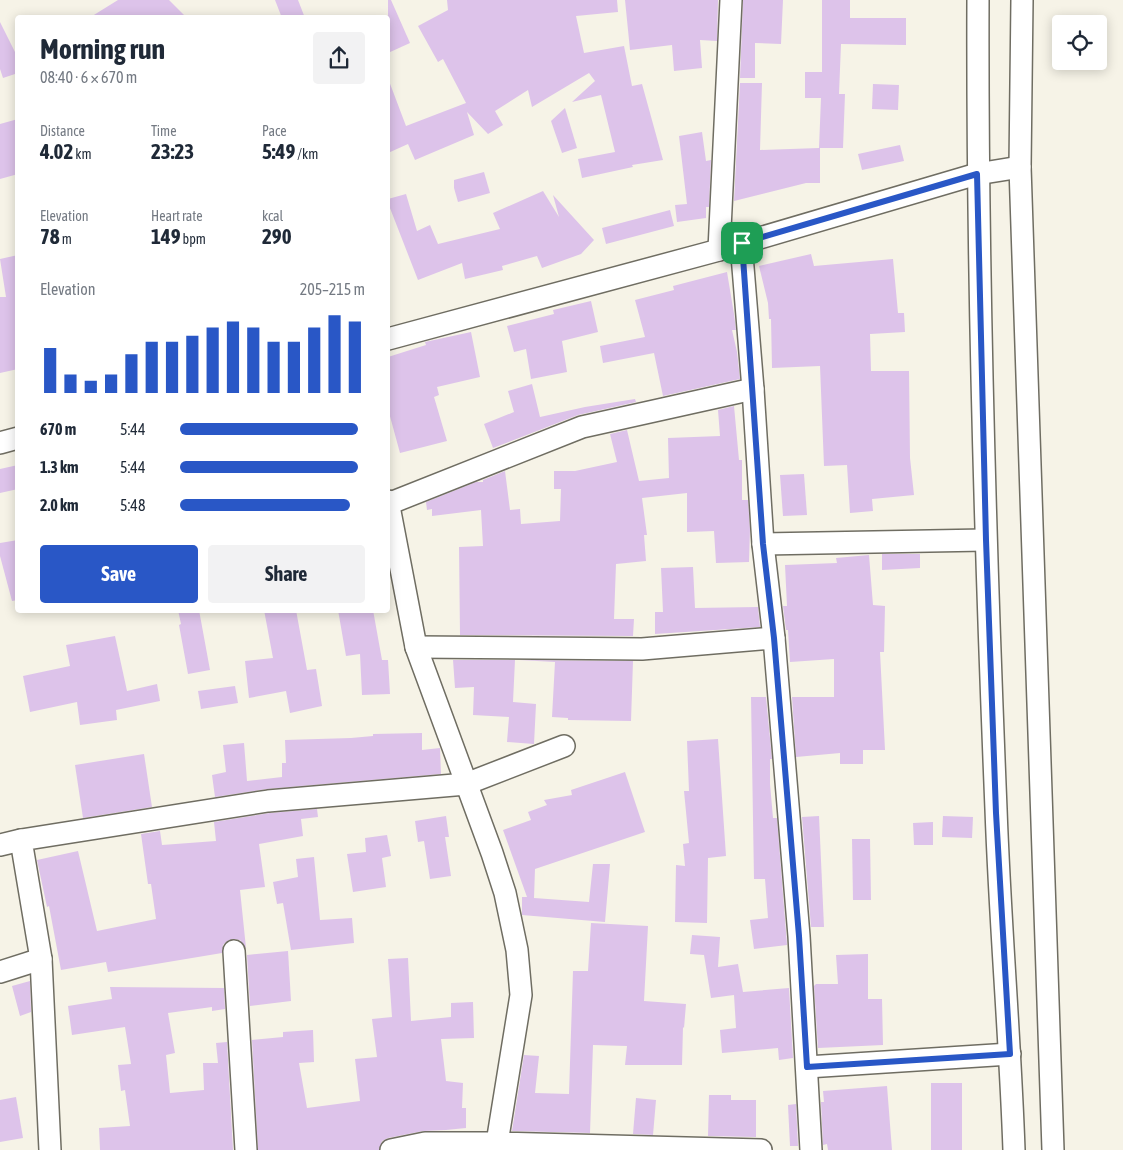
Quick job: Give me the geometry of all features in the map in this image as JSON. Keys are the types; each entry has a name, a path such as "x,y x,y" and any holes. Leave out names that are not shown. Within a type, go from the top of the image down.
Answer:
{"street":[{"path":"719,250 731,0"},
{"path":"978,0 977,174 986,540 996,813 1014,1150"},
{"path":"1022,0 1020,168 1053,1150"},
{"path":"390,338 719,250 977,174 1020,168"},
{"path":"742,243 763,544 774,638 798,926 811,1150"},
{"path":"390,501 582,427 753,389"},
{"path":"0,443 15,439"},
{"path":"390,512 416,647 506,894 517,950 521,995 497,1147"},
{"path":"763,544 986,540"},
{"path":"416,647 642,649 774,638"},
{"path":"0,845 21,840 268,801 466,784 564,746"},
{"path":"21,840 41,959 50,1150"},
{"path":"234,951 246,1150"},
{"path":"0,972 41,959"},
{"path":"807,1067 1010,1054"},
{"path":"391,1150 425,1143 497,1147 761,1150"}],"building":[{"path":"118,0 169,0 184,15 94,15"},
{"path":"275,0 298,0 304,15 281,15"},
{"path":"388,0 391,0 410,43 390,52 390,15 388,15"},
{"path":"447,0 617,0 618,12 576,16 584,53 624,46 632,86 642,84 663,160 632,165 633,167 582,178 578,159 615,152 601,95 572,102 595,81 589,73 532,107 528,90 495,111 503,125 488,134 467,112 474,135 415,160 408,144 390,152 390,84 406,126 466,103 443,59 438,62 418,26 448,10"},
{"path":"625,0 718,0 717,41 700,40 702,68 674,71 672,45 630,50"},
{"path":"743,0 783,0 781,44 755,43 755,78 740,78"},
{"path":"822,0 850,0 850,18 906,18 906,45 841,44 839,94 845,94 843,148 820,148 820,183 806,183 734,201 740,83 762,83 760,150 819,148 821,98 805,98 805,72 822,72"},
{"path":"0,22 15,52 15,74 3,78 0,69"},
{"path":"873,84 899,85 898,110 872,109"},
{"path":"565,108 577,148 562,153 551,121"},
{"path":"15,120 15,175 0,179 0,124"},
{"path":"702,132 706,161 711,160 709,207 706,207 706,218 677,222 675,205 687,204 679,136"},
{"path":"900,145 904,161 862,170 858,154"},
{"path":"484,172 490,193 458,202 454,180"},
{"path":"543,191 559,217 553,195 594,240 581,254 542,268 537,256 502,266 503,270 465,279 462,263 418,280 390,208 390,198 406,194 417,231 430,225 438,244 500,229 493,213"},
{"path":"670,210 674,226 606,244 602,228"},
{"path":"811,254 814,266 893,259 898,313 904,313 905,332 870,334 871,371 909,371 910,458 914,495 872,499 873,511 850,513 847,465 824,466 820,366 772,368 771,319 769,319 768,303 759,266"},
{"path":"15,256 15,370 0,373 0,297 6,297 0,259"},
{"path":"727,272 736,330 732,330 740,379 663,396 654,353 603,363 600,346 645,337 635,300 674,290 673,286"},
{"path":"591,301 598,332 562,341 567,372 531,379 526,349 514,352 507,326 554,314 553,310"},
{"path":"471,332 480,377 437,387 439,395 434,397 447,441 400,453 390,416 390,356 426,345 425,342"},
{"path":"532,384 540,417 635,399 636,402 578,415 493,448 484,424 514,412 508,391"},
{"path":"734,406 739,460 742,460 742,500 748,500 750,529 749,562 716,563 714,531 687,532 687,493 642,498 647,535 644,535 646,561 616,564 614,619 634,619 633,636 460,635 459,547 483,546 481,510 432,516 432,509 427,510 426,502 476,482 483,482 483,480 505,471 510,510 520,509 521,524 560,521 561,489 554,489 554,471 575,471 617,462 610,434 627,430 639,481 669,478 668,438 720,436 718,410"},
{"path":"15,466 15,490 0,493 0,469"},
{"path":"804,474 807,515 783,516 780,475"},
{"path":"15,540 15,600 12,601 0,556 0,543"},
{"path":"882,554 920,554 920,568 882,570"},
{"path":"869,555 873,605 885,606 884,652 880,652 885,750 863,750 863,764 840,764 840,753 796,757 792,697 834,697 834,659 790,662 788,630 786,630 783,606 787,606 785,565 837,563 836,558"},
{"path":"693,567 695,608 758,607 760,627 655,634 655,612 663,612 661,568"},
{"path":"179,613 200,613 210,670 188,674 179,625 181,624"},
{"path":"265,613 297,613 307,670 316,669 322,706 290,713 286,691 249,698 245,661 273,658"},
{"path":"339,613 374,613 382,660 388,660 390,694 362,695 360,654 346,656"},
{"path":"115,636 127,691 157,684 160,701 116,710 117,720 80,725 77,702 30,712 23,676 70,666 66,645"},
{"path":"453,660 515,660 513,702 536,704 534,744 507,742 509,717 473,715 474,687 455,688"},
{"path":"519,660 633,661 631,721 568,720 568,718 552,717 555,662"},
{"path":"235,686 238,703 201,709 198,691"},
{"path":"751,697 766,697 772,759 770,759 770,784 773,818 777,818 787,945 754,949 750,920 768,918 765,879 754,879"},
{"path":"422,733 422,750 440,748 441,774 267,789 215,797 212,775 226,772 223,745 244,743 247,781 282,777 282,763 286,763 285,740 351,738 373,736 373,734"},
{"path":"718,739 726,856 708,858 707,923 675,922 676,865 685,866 683,844 689,843 684,791 689,791 687,741"},
{"path":"144,754 152,807 83,818 75,765"},
{"path":"625,772 645,832 535,869 534,898 589,902 593,864 610,864 605,922 522,915 522,897 527,897 503,830 531,820 528,812 547,805 544,800 572,795 571,790"},
{"path":"317,809 318,817 301,819 303,836 259,844 265,887 240,890 246,948 240,940 233,939 223,945 222,953 108,972 106,962 61,970 49,906 47,907 37,860 78,851 97,931 156,919 151,884 148,884 141,834 160,831 162,845 216,841 214,822 270,813"},
{"path":"446,816 449,837 445,837 451,876 430,879 424,841 418,842 415,821"},
{"path":"819,816 824,927 811,927 802,817"},
{"path":"943,816 973,817 972,838 942,837"},
{"path":"933,822 933,845 914,845 913,823"},
{"path":"387,835 391,856 382,858 386,887 353,892 347,854 366,852 365,838"},
{"path":"852,839 870,839 871,900 853,900"},
{"path":"314,857 320,920 352,918 354,943 291,950 283,903 277,904 273,882 298,877 296,859"},
{"path":"591,923 648,926 644,1001 686,1004 682,1065 625,1065 627,1046 593,1045 590,1133 512,1131 524,1055 539,1056 535,1093 569,1094 573,971 588,971"},
{"path":"692,935 720,937 718,967 738,964 743,992 789,988 793,1058 779,1060 778,1048 722,1053 720,1030 736,1028 734,995 711,998 704,955 690,954"},
{"path":"288,951 291,1001 250,1006 247,955"},
{"path":"868,954 868,999 882,999 883,1045 818,1048 814,986 816,984 838,984 836,955"},
{"path":"408,958 411,1021 451,1017 451,1003 473,1002 474,1038 441,1039 446,1081 463,1083 462,1108 466,1108 466,1128 423,1131 388,1138 382,1141 379,1150 258,1150 252,1040 283,1037 283,1032 313,1030 314,1062 299,1063 307,1108 360,1101 355,1059 377,1057 372,1019 392,1017 388,959"},
{"path":"30,981 31,1012 20,1016 12,986"},
{"path":"110,987 224,988 225,1009 212,1011 212,1007 168,1013 175,1053 166,1055 170,1093 204,1090 203,1063 218,1063 216,1043 227,1042 233,1150 100,1150 99,1128 130,1126 125,1090 121,1091 118,1065 131,1064 125,1027 72,1035 68,1006 112,999"},
{"path":"931,1083 962,1083 962,1150 931,1150"},
{"path":"887,1086 892,1150 828,1150 827,1144 823,1145 821,1102 824,1102 823,1091"},
{"path":"709,1095 731,1095 731,1100 756,1100 756,1137 708,1136"},
{"path":"16,1097 23,1138 0,1142 0,1100"},
{"path":"636,1098 656,1100 653,1135 633,1134"},
{"path":"796,1104 798,1146 790,1146 788,1105"}],"route":[{"path":"977,174 980,373 996,813 1010,1054 807,1067 799,936 774,638 763,544 742,243 977,174"}]}
